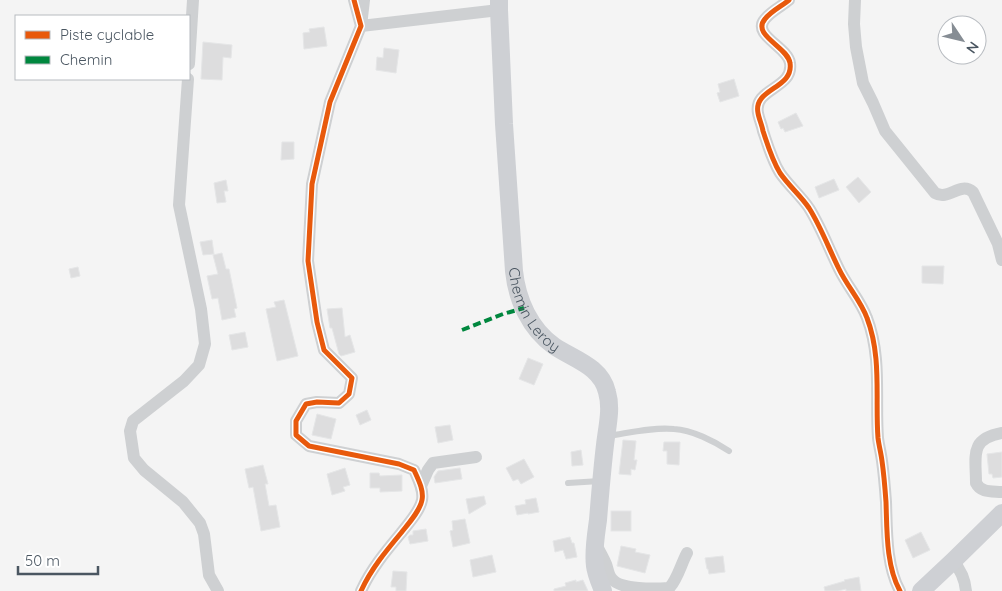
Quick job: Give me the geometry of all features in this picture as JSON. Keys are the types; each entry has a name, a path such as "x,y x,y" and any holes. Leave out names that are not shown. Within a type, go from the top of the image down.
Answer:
{"street":[{"path":"190,48 193,0"},
{"path":"354,0 361,26"},
{"path":"361,591 368,576 415,514 422,500 421,486 414,470 399,464 309,446 296,435 296,421 306,404 317,402 339,403 349,394 352,378 324,350 317,322 308,262 312,184 330,102 361,26 364,0"},
{"path":"789,0 766,17 762,27 767,36 786,53 790,62 790,72 779,86 761,98 758,104 758,114 772,160 780,173 805,203 815,220 839,271 866,316 873,334 876,352 878,439 885,482 887,532 891,569 900,591"},
{"path":"855,0 854,24 856,47 864,83 885,131 939,196 965,188 973,192 998,244 1002,260"},
{"path":"361,26 499,5"},
{"name":"Chemin Leroy","path":"499,5 504,124 517,288 526,313 544,337 555,347 586,364 602,380 607,392 609,407 595,543 595,565 603,591"},
{"path":"188,80 179,205 201,309 205,344 199,365 184,381 133,420 130,432 134,458 144,470 183,502 200,523 204,534 209,575 218,591"},
{"path":"1002,433 985,438 979,443 976,454 976,483 978,487 981,490 1002,492"},
{"path":"421,486 433,463 476,457"},
{"path":"921,591 953,562 1002,512"},
{"path":"595,543 606,562 610,575 615,582 624,586 669,588 675,580 687,554"},
{"path":"953,562 965,581 966,591"}],"lane":[{"path":"606,436 652,430 684,430 720,445 729,451"},
{"path":"568,483 601,481"}],"building":[{"path":"324,27 327,46 304,49 303,33 310,32 309,29"},
{"path":"203,42 232,45 231,58 223,57 222,80 201,79"},
{"path":"384,48 399,50 396,73 376,70 377,57 383,58"},
{"path":"734,79 739,96 720,102 717,93 720,92 718,84"},
{"path":"796,113 803,126 785,132 783,128 781,129 778,122"},
{"path":"282,142 294,142 294,159 281,160"},
{"path":"858,177 871,192 859,203 846,187"},
{"path":"834,179 839,190 819,198 815,187"},
{"path":"226,180 228,191 224,191 226,202 217,203 214,183"},
{"path":"212,240 214,254 203,255 200,242"},
{"path":"222,253 226,269 229,269 237,308 234,309 236,317 222,320 218,298 212,299 207,276 218,274 213,255"},
{"path":"922,266 944,266 943,284 922,283"},
{"path":"78,267 80,276 71,278 69,269"},
{"path":"284,300 298,356 277,361 266,309 276,307 274,302"},
{"path":"342,308 345,337 350,335 355,352 341,356 332,328 330,328 327,309"},
{"path":"245,332 248,347 232,350 229,335"},
{"path":"528,358 543,364 534,385 519,379"},
{"path":"367,410 371,420 360,425 356,415"},
{"path":"317,414 336,419 331,439 312,435"},
{"path":"450,425 453,440 438,443 435,427"},
{"path":"623,440 636,441 634,460 637,460 635,470 631,469 631,475 619,474"},
{"path":"664,442 680,442 679,465 667,464 667,451 663,451"},
{"path":"581,450 583,465 572,466 571,452"},
{"path":"1002,452 1002,477 993,478 992,474 989,474 987,454"},
{"path":"524,459 534,477 521,484 518,479 513,481 506,468"},
{"path":"263,465 268,484 265,484 269,506 276,505 280,527 261,531 253,487 249,488 245,469"},
{"path":"345,468 350,485 343,487 345,491 332,495 327,474"},
{"path":"460,468 462,479 435,483 434,477 438,471"},
{"path":"370,473 379,473 380,476 402,475 402,491 380,492 380,488 370,488"},
{"path":"484,496 486,504 469,514 466,499"},
{"path":"536,498 539,512 517,515 515,506 526,504 525,500"},
{"path":"611,511 631,511 631,531 611,531"},
{"path":"465,519 470,543 453,547 450,531 453,530 452,521"},
{"path":"426,529 428,541 410,544 408,537 413,535 413,531"},
{"path":"921,532 930,550 913,558 905,540"},
{"path":"570,537 572,543 574,543 577,557 566,559 563,550 555,552 553,541"},
{"path":"621,546 636,549 635,552 650,555 645,573 617,566"},
{"path":"492,555 496,572 473,577 470,560"},
{"path":"723,556 725,572 709,574 705,558"},
{"path":"393,571 407,572 406,591 396,591 396,587 391,587"},
{"path":"859,577 861,591 846,591 846,589 825,591 824,587"},
{"path":"576,580 576,582 583,580 588,591 554,591 554,589 566,586 565,583"}],"marked path":[{"path":"462,330 524,308"}],"cycle path":[{"path":"354,0 361,26 330,102 312,184 308,261 317,322 324,350 352,378 349,394 339,403 317,402 306,404 296,421 296,435 309,446 399,464 414,470 419,481 422,496 419,509 379,560 361,591"},
{"path":"789,0 770,14 762,25 766,36 788,57 790,72 780,84 761,98 758,105 758,113 768,147 777,168 813,215 842,275 858,300 872,333 875,348 877,423 886,502 888,548 895,581 900,591"}]}
